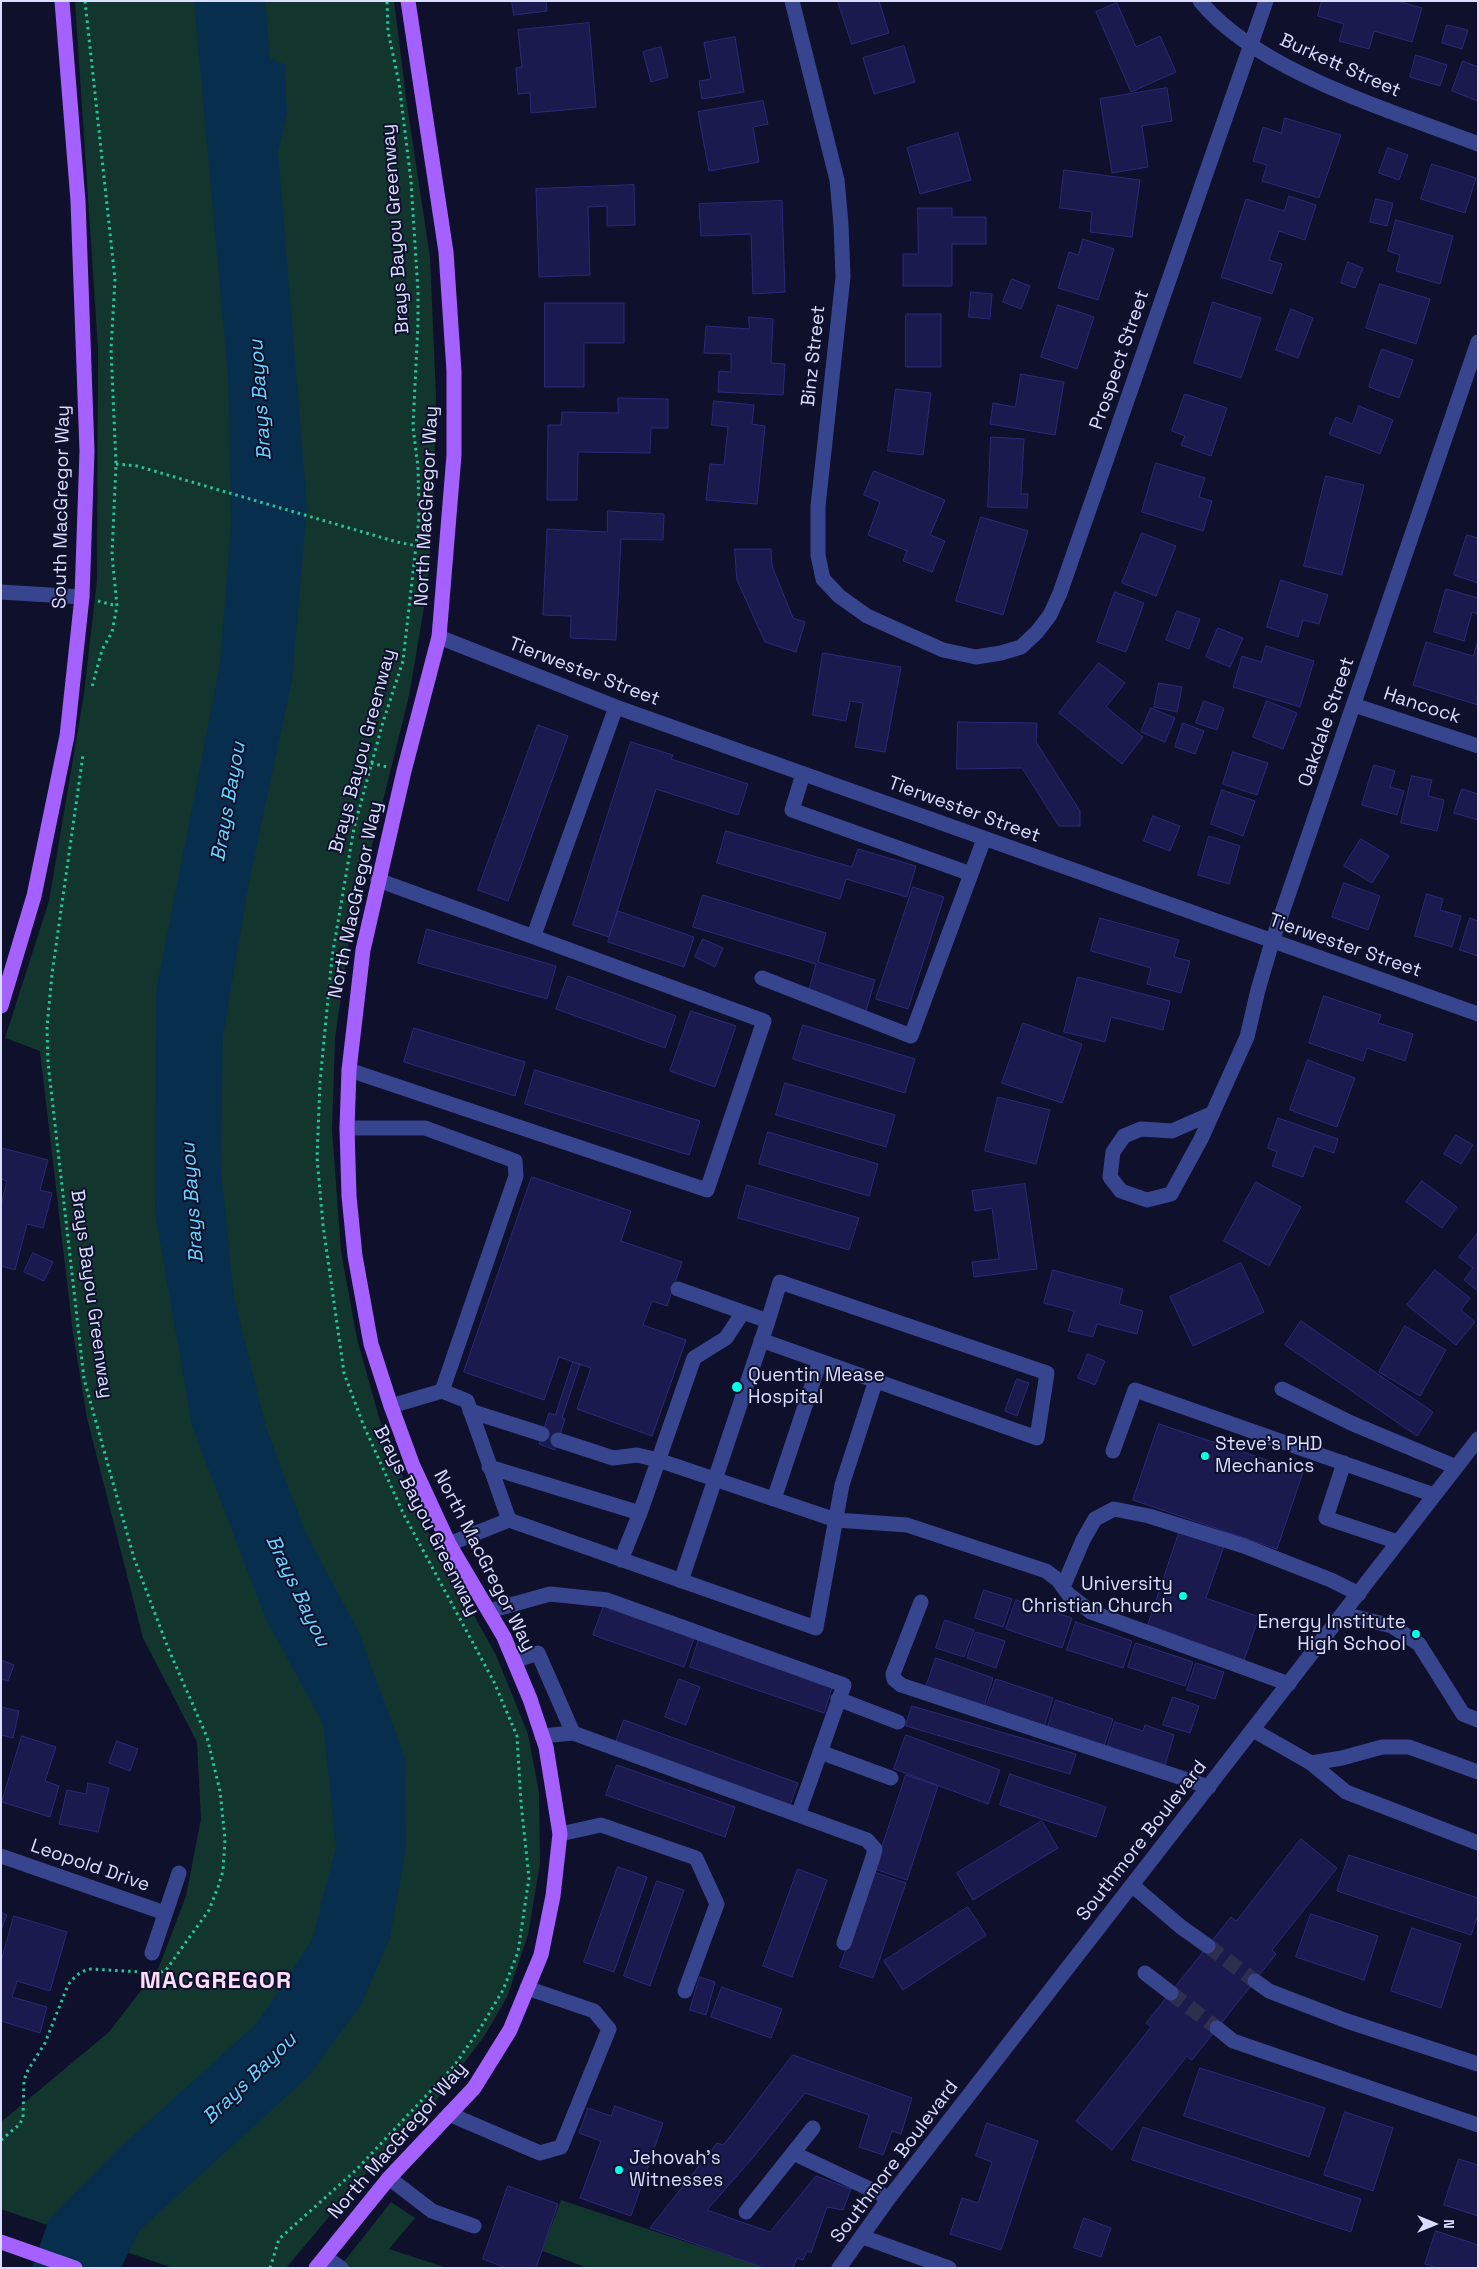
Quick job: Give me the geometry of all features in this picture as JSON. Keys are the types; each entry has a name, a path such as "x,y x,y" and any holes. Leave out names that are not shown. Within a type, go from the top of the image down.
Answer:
{"main road":[{"name":"South MacGregor Way","path":"1,1006 34,896 67,736 82,597 87,451 78,201 62,1"},
{"name":"North MacGregor Way","path":"321,2262 390,2178 474,2088 510,2030 541,1955 553,1896 560,1834 546,1747 515,1661 504,1637 449,1544 413,1466 391,1406 371,1344 355,1256 349,1196 347,1128 349,1070 363,950 378,880 439,637 454,456 454,372 446,252 408,1"},
{"path":"1,2242 76,2268"}],"street":[{"name":"Binz Street","path":"792,1 837,180 841,224 843,278 818,506 818,555 823,579 839,596 866,616 943,650"},
{"name":"Burkett Street","path":"1200,1 1210,13 1250,47 1329,87 1478,144"},
{"name":"Prospect Street","path":"943,650 976,657 1014,649 1021,646 1037,632 1050,615 1060,593 1266,1"},
{"name":"Oakdale Street","path":"1213,1113 1172,1131 1141,1129 1124,1136 1113,1152 1110,1177 1121,1191 1147,1200 1171,1194 1201,1139 1230,1078 1247,1037 1272,942 1478,342"},
{"path":"1,592 82,597"},
{"name":"Tierwester Street","path":"439,637 616,707 1478,1014"},
{"name":"Hancock","path":"1354,705 1478,746"},
{"path":"534,935 616,707"},
{"path":"804,774 792,810 972,874"},
{"path":"762,978 911,1036 984,839"},
{"path":"349,1070 707,1190 764,1021 534,935 378,880"},
{"path":"347,1128 425,1128 515,1161 516,1176 442,1391"},
{"path":"681,1581 780,1282 1047,1373 1037,1438 761,1340"},
{"path":"678,1289 768,1321"},
{"path":"620,1560 640,1513 694,1358 726,1338 743,1312"},
{"path":"774,1499 820,1360"},
{"path":"449,1544 509,1520 816,1628 842,1485 876,1380"},
{"path":"1282,1388 1351,1424 1456,1467"},
{"path":"1113,1452 1135,1390 1434,1495"},
{"path":"391,1406 442,1391 467,1401 509,1520"},
{"path":"470,1411 542,1434"},
{"name":"Southmore Boulevard","path":"839,2268 863,2237 889,2198 1210,1787 1478,1439"},
{"path":"558,1440 613,1458 637,1455 658,1460 836,1520 907,1525 1046,1571 1058,1580 1076,1602 1091,1612 1224,1662 1289,1684"},
{"path":"1344,1463 1326,1518 1398,1542"},
{"path":"489,1467 640,1513"},
{"path":"1063,1588 1083,1540 1095,1519 1114,1509 1149,1516 1244,1546 1332,1580 1359,1594"},
{"path":"489,1611 550,1594 607,1600 844,1684 798,1815"},
{"path":"921,1602 893,1674 894,1679 901,1684 1210,1787"},
{"path":"1343,1614 1392,1626 1419,1644 1463,1714 1478,1720"},
{"path":"515,1661 538,1653 573,1733"},
{"path":"838,1699 898,1722"},
{"path":"1253,1730 1311,1763 1346,1792 1478,1843"},
{"path":"542,1736 573,1733 867,1840 875,1849 844,1943"},
{"path":"1311,1763 1342,1758 1382,1747 1409,1747 1478,1772"},
{"path":"820,1752 891,1778"},
{"path":"560,1834 601,1825 696,1858 717,1904 685,1990"},
{"name":"Leopold Drive","path":"1,1856 165,1913"},
{"path":"152,1953 179,1873"},
{"path":"1133,1886 1208,1946"},
{"path":"1145,1973 1168,1990"},
{"path":"1255,1980 1269,1992 1478,2064"},
{"path":"449,2114 540,2153 561,2147 609,2029 594,2011 527,1988"},
{"path":"1217,2028 1233,2041 1478,2125"},
{"path":"746,2212 812,2128"},
{"path":"793,2153 889,2198"},
{"path":"390,2178 432,2211 474,2226"},
{"path":"863,2237 949,2268"},
{"path":"321,2262 341,2268"}],"path":[{"path":"85,1 115,279 111,349 116,464 112,555 117,606 112,632 100,656 92,694"},
{"name":"Brays Bayou Greenway","path":"270,2268 279,2239 356,2170 454,2066 481,2027 503,1990 518,1952 529,1878 521,1802 517,1736 506,1706 404,1515 363,1424 344,1373 322,1225 317,1158 320,1082 332,957 354,828 371,763 403,660 417,546 419,494 414,415 418,291 411,181 398,83 388,31 387,1"},
{"path":"116,464 137,466 397,542 417,546"},
{"name":"Brays Bayou Greenway","path":"1,2140 20,2124 23,2117 24,2080 45,2043 68,1985 81,1971 91,1969 159,1973 166,1970 209,1910 218,1887 224,1857 224,1819 210,1745 168,1648 134,1558 84,1379 48,1063 47,1027 52,974 84,747"},
{"path":"371,763 389,768"}],"green space":[{"path":"75,1 394,1 407,105 430,257 436,397 434,488 428,584 409,696 349,938 335,1039 332,1130 341,1251 357,1339 381,1424 420,1518 496,1655 528,1734 539,1793 540,1863 528,1935 507,1997 485,2035 431,2107 366,2173 286,2268 173,2268 1,2209 1,2122 109,2032 159,1967 186,1896 201,1819 197,1742 143,1638 87,1418 73,1333 40,1051 5,1038 49,901 84,694 97,580 98,348"},
{"path":"561,2200 764,2268 588,2268 542,2251"},
{"path":"391,2202 415,2218 389,2249 447,2268 339,2268"}],"water":[{"name":"Brays Bayou","path":"194,1 265,1 270,58 285,65 287,115 278,151 307,507 292,680 249,882 223,1036 221,1170 234,1297 266,1427 304,1529 359,1633 405,1758 406,1848 390,1938 361,2005 309,2076 139,2231 121,2268 32,2268 49,2219 119,2148 257,2023 312,1940 336,1847 323,1724 265,1617 192,1426 155,1212 156,992 220,664 231,523 228,377"}],"building":[{"path":"512,1 546,1 547,11 514,15"},
{"path":"838,1 879,1 889,33 852,44"},
{"path":"1322,1 1397,1 1422,8 1412,42 1374,31 1369,49 1339,41 1344,24 1318,16"},
{"path":"1117,3 1136,47 1160,36 1176,72 1131,92 1096,12"},
{"path":"589,23 596,107 531,113 530,93 518,94 516,68 522,67 518,30"},
{"path":"1447,25 1468,30 1462,49 1442,43"},
{"path":"735,37 744,92 702,99 699,81 711,79 704,43"},
{"path":"904,46 915,82 874,94 863,58"},
{"path":"661,47 668,77 651,82 643,52"},
{"path":"1416,55 1447,65 1440,86 1410,77"},
{"path":"1463,61 1478,67 1478,101 1452,91"},
{"path":"1167,88 1172,121 1142,126 1148,167 1112,173 1100,99"},
{"path":"763,101 768,124 753,127 759,162 709,171 698,112"},
{"path":"1285,118 1341,135 1319,198 1262,181 1267,165 1253,161 1263,127 1281,133"},
{"path":"958,133 971,180 920,194 907,148"},
{"path":"1388,148 1408,155 1399,180 1379,173"},
{"path":"1432,164 1476,178 1465,213 1421,199"},
{"path":"1064,170 1140,180 1132,237 1090,232 1092,212 1060,208"},
{"path":"634,185 635,225 607,226 607,206 588,207 590,275 539,277 536,189"},
{"path":"1289,196 1316,205 1305,240 1279,231 1269,260 1282,264 1272,294 1221,277 1246,199 1284,211"},
{"path":"1376,199 1393,203 1387,226 1370,222"},
{"path":"782,201 785,292 753,294 751,234 701,236 699,204"},
{"path":"918,208 952,208 952,217 986,217 986,244 952,244 952,286 903,286 903,254 918,254"},
{"path":"1396,220 1453,236 1440,284 1396,271 1400,255 1388,251"},
{"path":"1083,239 1114,249 1098,300 1058,288 1069,252 1078,255"},
{"path":"1348,262 1363,268 1355,288 1341,283"},
{"path":"1012,279 1030,286 1021,309 1003,302"},
{"path":"1380,284 1430,299 1416,344 1366,328"},
{"path":"971,292 992,294 990,319 969,317"},
{"path":"1213,302 1261,318 1241,378 1194,363"},
{"path":"545,303 624,303 624,343 584,343 584,387 545,387"},
{"path":"1058,305 1094,317 1077,369 1041,357"},
{"path":"1291,309 1313,318 1298,358 1276,350"},
{"path":"906,314 941,314 941,367 906,367"},
{"path":"749,317 773,319 771,363 785,364 783,395 718,392 719,371 731,372 731,354 704,353 706,326 749,329"},
{"path":"1382,349 1413,360 1399,398 1369,387"},
{"path":"1021,374 1064,382 1055,435 990,424 993,403 1015,407"},
{"path":"896,389 931,393 923,455 888,451"},
{"path":"1185,394 1227,408 1211,456 1181,445 1185,436 1172,431"},
{"path":"618,398 668,399 668,428 651,428 650,453 578,452 577,500 547,500 548,425 561,425 562,412 618,413"},
{"path":"714,401 754,405 752,424 765,426 757,504 706,500 710,464 724,465 728,427 712,425"},
{"path":"1359,406 1393,420 1380,454 1329,434 1336,417 1352,424"},
{"path":"991,437 1024,439 1021,494 1028,494 1027,508 988,507"},
{"path":"1156,463 1205,478 1199,497 1212,501 1203,531 1142,512"},
{"path":"874,471 945,500 930,535 945,541 932,572 903,561 907,551 868,535 880,502 864,495"},
{"path":"1326,476 1364,485 1342,575 1304,566"},
{"path":"608,511 664,514 663,540 621,539 616,640 570,638 571,616 543,615 547,529 607,532"},
{"path":"981,517 1028,531 1003,615 956,601"},
{"path":"1142,533 1176,546 1156,596 1122,583"},
{"path":"1467,535 1478,538 1478,583 1454,575"},
{"path":"735,549 771,549 772,566 793,618 805,622 796,652 765,642 737,580"},
{"path":"1281,580 1328,595 1319,624 1303,620 1298,637 1267,627"},
{"path":"1446,589 1478,598 1478,614 1472,612 1464,641 1434,632"},
{"path":"1115,592 1144,603 1126,652 1097,642"},
{"path":"1177,611 1200,619 1189,649 1166,640"},
{"path":"1218,628 1243,638 1230,667 1206,657"},
{"path":"1478,641 1478,705 1413,685 1426,642 1473,656"},
{"path":"1266,646 1314,661 1300,707 1233,687 1242,656 1261,662"},
{"path":"823,653 901,667 885,752 855,747 863,703 850,701 846,721 813,715"},
{"path":"1099,663 1125,683 1106,707 1143,737 1122,764 1059,713"},
{"path":"1159,683 1182,687 1177,712 1154,707"},
{"path":"1204,701 1224,708 1217,730 1196,723"},
{"path":"1267,701 1297,713 1283,749 1253,737"},
{"path":"1151,708 1175,718 1165,742 1141,732"},
{"path":"958,722 1037,723 1036,742 1080,811 1080,826 1059,826 1022,768 957,769"},
{"path":"1183,723 1204,731 1195,754 1175,747"},
{"path":"538,725 568,736 508,901 478,890"},
{"path":"631,742 673,755 671,759 748,784 738,815 656,789 609,937 573,925"},
{"path":"1233,752 1268,763 1257,795 1223,784"},
{"path":"1374,765 1395,771 1390,787 1404,791 1397,815 1362,805"},
{"path":"1412,776 1432,780 1428,796 1444,800 1437,831 1401,823"},
{"path":"1462,789 1478,794 1478,820 1454,813"},
{"path":"1222,790 1255,801 1243,836 1211,824"},
{"path":"1153,816 1180,826 1170,851 1144,841"},
{"path":"726,831 852,867 858,849 916,866 907,897 846,879 840,899 717,863"},
{"path":"1209,836 1240,846 1229,884 1198,875"},
{"path":"1361,839 1389,856 1372,883 1344,866"},
{"path":"1344,883 1380,896 1368,930 1332,917"},
{"path":"913,887 944,897 908,1009 876,999"},
{"path":"1427,894 1443,899 1440,910 1461,916 1452,947 1415,936"},
{"path":"703,895 826,933 818,962 875,980 866,1011 808,993 816,964 693,927"},
{"path":"618,911 694,937 684,967 608,942"},
{"path":"1100,918 1179,940 1174,957 1190,961 1181,993 1147,984 1151,968 1091,951"},
{"path":"1470,918 1478,921 1478,956 1460,950"},
{"path":"427,929 556,966 547,999 418,963"},
{"path":"703,939 723,948 715,967 695,957"},
{"path":"568,976 676,1016 665,1048 556,1009"},
{"path":"1078,977 1170,1001 1163,1030 1111,1017 1105,1042 1064,1032"},
{"path":"1324,996 1381,1015 1378,1023 1413,1034 1405,1061 1367,1048 1363,1061 1309,1043"},
{"path":"691,1011 736,1026 715,1087 670,1071"},
{"path":"1023,1023 1082,1044 1062,1103 1002,1083"},
{"path":"803,1025 915,1059 905,1093 793,1059"},
{"path":"414,1028 525,1062 515,1096 404,1062"},
{"path":"1308,1060 1355,1078 1337,1127 1290,1110"},
{"path":"535,1070 700,1121 689,1155 525,1104"},
{"path":"785,1083 895,1115 886,1147 776,1115"},
{"path":"998,1097 1050,1110 1036,1164 985,1151"},
{"path":"1278,1118 1338,1139 1334,1153 1314,1146 1303,1177 1272,1166 1277,1152 1268,1148"},
{"path":"768,1132 878,1164 869,1196 759,1164"},
{"path":"1456,1135 1473,1145 1461,1164 1444,1154"},
{"path":"2,1148 48,1160 40,1190 52,1193 43,1228 27,1224 15,1270 1,1266 1,1205 7,1181 1,1179"},
{"path":"532,1177 631,1211 621,1241 682,1262 667,1306 652,1301 643,1325 686,1340 652,1436 577,1409 591,1368 559,1357 544,1400 464,1372"},
{"path":"1422,1181 1457,1207 1442,1228 1406,1202"},
{"path":"1256,1182 1301,1207 1269,1266 1224,1241"},
{"path":"1025,1184 1037,1269 974,1277 972,1262 999,1259 992,1208 975,1211 972,1191"},
{"path":"747,1185 859,1218 849,1250 738,1218"},
{"path":"1478,1233 1478,1291 1464,1280 1473,1268 1459,1257"},
{"path":"33,1253 53,1262 44,1281 24,1272"},
{"path":"1241,1263 1264,1312 1193,1346 1170,1297"},
{"path":"1053,1270 1123,1289 1119,1304 1143,1311 1137,1334 1097,1324 1093,1337 1068,1331 1074,1311 1044,1303"},
{"path":"1435,1270 1470,1298 1461,1310 1475,1322 1456,1345 1407,1305"},
{"path":"1301,1321 1433,1412 1417,1436 1285,1345"},
{"path":"1405,1326 1446,1350 1420,1396 1379,1372"},
{"path":"1088,1354 1105,1361 1095,1385 1078,1378"},
{"path":"573,1362 580,1364 562,1418 565,1419 555,1450 539,1444 549,1413 555,1415"},
{"path":"1017,1379 1029,1383 1017,1416 1005,1411"},
{"path":"1159,1424 1303,1472 1277,1549 1133,1500"},
{"name":"University Christian Church","path":"1180,1530 1224,1546 1206,1598 1259,1617 1244,1660 1148,1625"},
{"path":"984,1590 1012,1599 1003,1627 975,1618"},
{"path":"1016,1600 1072,1618 1062,1648 1006,1629"},
{"path":"604,1606 694,1638 684,1667 593,1635"},
{"path":"945,1620 974,1630 964,1657 936,1648"},
{"path":"1076,1622 1132,1641 1123,1668 1067,1650"},
{"path":"976,1632 1005,1641 996,1668 967,1658"},
{"path":"699,1639 833,1685 824,1713 690,1667"},
{"path":"1136,1643 1193,1662 1185,1686 1128,1667"},
{"path":"936,1658 993,1678 984,1706 926,1687"},
{"path":"1,1660 14,1665 8,1681 1,1679"},
{"path":"1196,1663 1224,1672 1215,1699 1187,1690"},
{"path":"679,1679 700,1687 686,1725 665,1717"},
{"path":"996,1679 1053,1698 1044,1727 986,1708"},
{"path":"1173,1697 1199,1706 1190,1733 1163,1725"},
{"path":"1056,1700 1113,1719 1103,1749 1047,1730"},
{"path":"912,1706 1076,1754 1070,1774 906,1726"},
{"path":"1,1707 19,1711 13,1738 1,1735"},
{"path":"624,1720 798,1783 788,1811 614,1748"},
{"path":"1115,1722 1143,1731 1145,1725 1174,1735 1165,1765 1106,1751"},
{"path":"906,1735 1000,1770 988,1804 894,1769"},
{"path":"22,1736 56,1747 45,1781 59,1786 50,1817 2,1802"},
{"path":"117,1741 138,1749 130,1771 109,1763"},
{"path":"617,1765 735,1807 725,1837 606,1795"},
{"path":"1010,1774 1106,1807 1096,1837 1000,1805"},
{"path":"906,1775 938,1786 907,1880 875,1869"},
{"path":"88,1783 109,1788 98,1832 59,1824 67,1790 86,1794"},
{"path":"1042,1821 1058,1848 973,1900 957,1873"},
{"path":"1301,1839 1337,1868 1272,1950 1276,1954 1192,2060 1187,2056 1112,2150 1076,2121 1151,2027 1146,2023 1231,1917 1236,1921"},
{"path":"1349,1855 1478,1898 1478,1915 1471,1935 1337,1891"},
{"path":"618,1867 647,1877 614,1972 584,1962"},
{"path":"798,1869 827,1880 792,1977 763,1966"},
{"path":"874,1872 906,1883 873,1978 840,1967"},
{"path":"657,1881 684,1890 650,1986 624,1976"},
{"path":"968,1907 986,1935 903,1990 884,1961"},
{"path":"1,1912 7,1915 1,1930"},
{"path":"1311,1914 1378,1936 1364,1980 1296,1957"},
{"path":"14,1916 67,1932 50,1991 17,1981 12,1997 47,2007 40,2033 1,2021 1,1962"},
{"path":"1412,1928 1461,1944 1441,2008 1391,1991"},
{"path":"700,1977 715,1982 706,2015 690,2010"},
{"path":"722,1987 782,2009 771,2038 711,2017"},
{"path":"793,2055 912,2098 901,2134 892,2131 883,2155 859,2147 869,2115 805,2093 707,2210 770,2232 816,2176 851,2189 843,2210 827,2207 811,2253 807,2251 803,2260 797,2258 793,2268 764,2268 650,2228 717,2143 723,2145"},
{"path":"1200,2068 1325,2108 1309,2157 1184,2116"},
{"name":"Jehovah's Witnesses","path":"615,2106 663,2123 631,2216 580,2198 601,2141 579,2133 588,2108 611,2116"},
{"path":"1345,2112 1393,2128 1373,2191 1324,2175"},
{"path":"987,2123 1038,2141 1001,2250 950,2234 962,2198 978,2203 992,2162 976,2156"},
{"path":"1143,2127 1361,2199 1351,2232 1132,2160"},
{"path":"1459,2159 1478,2165 1478,2216 1444,2205"},
{"path":"508,2186 558,2204 536,2268 506,2268 483,2259"},
{"path":"1084,2218 1111,2228 1101,2257 1074,2248"},
{"path":"1436,2231 1478,2245 1478,2268 1437,2268 1425,2264"}],"tunnel":[{"path":"1208,1946 1255,1981"},
{"path":"1171,1993 1217,2028"}],"place":[{"name":"Quentin Mease Hospital","path":"737,1387"},
{"name":"Steve's PHD Mechanics","path":"1205,1456"},
{"name":"University Christian Church","path":"1183,1596"},
{"name":"Energy Institute High School","path":"1416,1634"},
{"name":"Jehovah's Witnesses","path":"619,2170"}],"district":[{"name":"MACGREGOR","path":"216,1981"}]}
